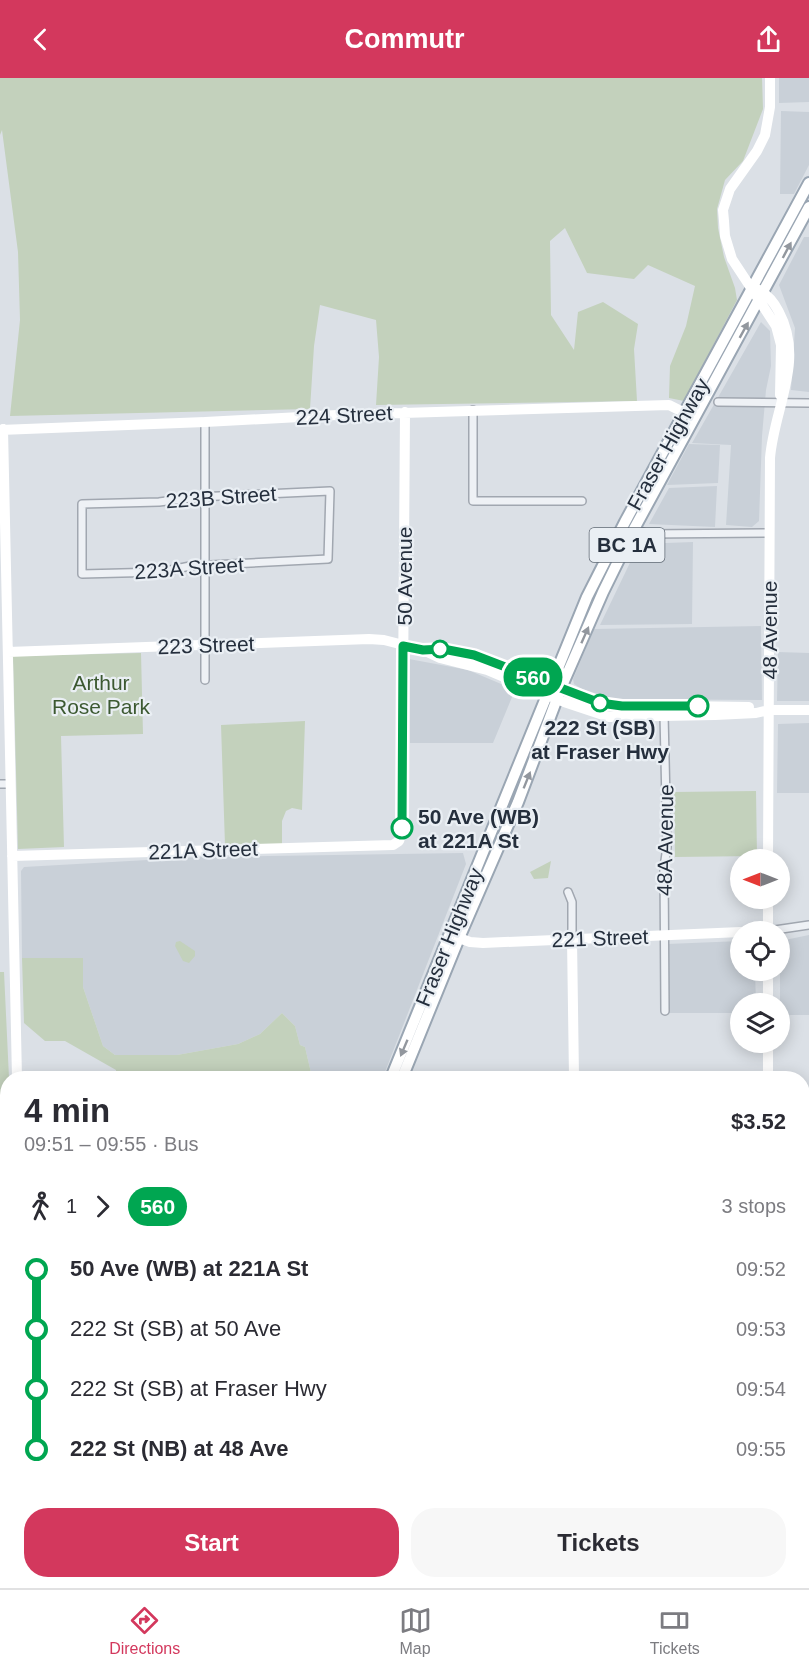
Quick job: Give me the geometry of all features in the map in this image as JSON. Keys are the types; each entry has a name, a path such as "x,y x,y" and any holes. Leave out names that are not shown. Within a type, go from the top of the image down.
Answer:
{"street":[{"name":"48 Avenue","path":"768,849 770,458 781,402 779,376 782,355 776,326 762,297 737,267 728,251 724,236 723,210 730,189 757,152 765,135 770,107 770,78"},
{"name":"Fraser Highway","path":"405,1071 518,802 554,692 594,582 809,183"},
{"name":"Fraser Highway","path":"394,1071 554,692 634,529 809,207"},
{"path":"718,402 809,402"},
{"name":"224 Street","path":"2,430 405,412 669,405 685,413"},
{"path":"473,410 473,501 582,501"},
{"name":"50 Avenue","path":"393,845 399,841 402,833 405,412"},
{"path":"205,422 205,680"},
{"path":"2,430 3,560 8,652 4,692 5,784 12,856 17,1071"},
{"name":"223B Street","path":"82,542 82,504 159,502 205,496 330,491 328,559"},
{"path":"634,529 648,534 769,533"},
{"name":"223A Street","path":"82,542 82,574 161,572 190,566 328,559"},
{"name":"223 Street","path":"8,652 384,640 423,650 443,649 474,655 609,717 664,711 755,707 769,710 809,710"},
{"name":"48A Avenue","path":"664,711 667,847 664,867 665,1011"},
{"name":"221A Street","path":"12,856 393,845"},
{"path":"568,892 572,902 574,1071"},
{"path":"790,928 809,925"},
{"name":"221 Street","path":"459,938 473,943 730,932"},
{"path":"768,1053 768,1071"}],"shaded area":[{"path":"779,78 809,78 809,102 779,103"},
{"path":"781,111 809,112 809,165 794,194 780,194"},
{"path":"804,237 809,237 809,392 791,390 795,328 779,285"},
{"path":"761,322 770,331 771,366 766,390 762,436 759,521 752,527 726,525 731,445 692,443"},
{"path":"689,444 720,445 718,483 667,485"},
{"path":"717,486 715,527 649,524 669,488"},
{"path":"693,542 692,624 600,625 639,544"},
{"path":"761,626 762,700 614,699 582,689 574,684 573,679 594,629"},
{"path":"778,652 809,653 809,701 777,701"},
{"path":"409,659 468,670 515,690 493,743 410,743"},
{"path":"809,723 809,793 777,793 778,724"},
{"path":"463,853 466,864 385,1071 311,1071 305,1047 300,1045 295,1026 282,1013 260,1034 238,1044 177,1055 115,1055 103,1046 83,987 83,958 22,958 21,871 24,867 200,857"},
{"path":"809,935 809,1015 790,1015 790,993 780,993 780,981 790,981 790,939"},
{"path":"730,941 730,981 755,981 756,993 730,993 730,1013 667,1013 667,944"}],"green space":[{"path":"0,78 762,78 763,109 743,161 725,180 717,209 724,257 737,300 684,401 669,398 670,366 686,326 695,286 648,265 634,279 587,273 565,228 550,241 551,315 574,350 578,312 603,302 638,324 634,349 637,401 376,405 379,357 376,320 320,305 314,346 310,409 10,416 20,320 18,252 2,130 0,135"},
{"name":"Arthur Rose Park","path":"141,653 143,734 61,736 64,847 18,849 13,656"},
{"path":"305,721 302,810 292,808 286,811 282,821 282,844 225,845 221,725"},
{"path":"756,791 757,849 730,849 730,856 675,857 674,792"},
{"path":"551,861 548,878 534,879 530,872"},
{"path":"180,941 195,951 195,956 189,963 183,961 175,946 176,942"},
{"path":"22,958 83,958 83,987 103,1046 115,1055 177,1055 238,1044 260,1034 282,1013 295,1026 300,1045 305,1047 311,1071 116,1071 65,1041 45,1041 24,1023"},
{"path":"0,972 4,972 9,1071 0,1071"}],"bus line":[{"name":"560","path":"402,828 403,646 423,650 443,649 474,655 600,703 622,706 698,706"}],"place":[{"name":"222 St (SB) at Fraser Hwy","path":"600,703"},
{"name":"50 Ave (WB) at 221A St","path":"402,828"}]}
